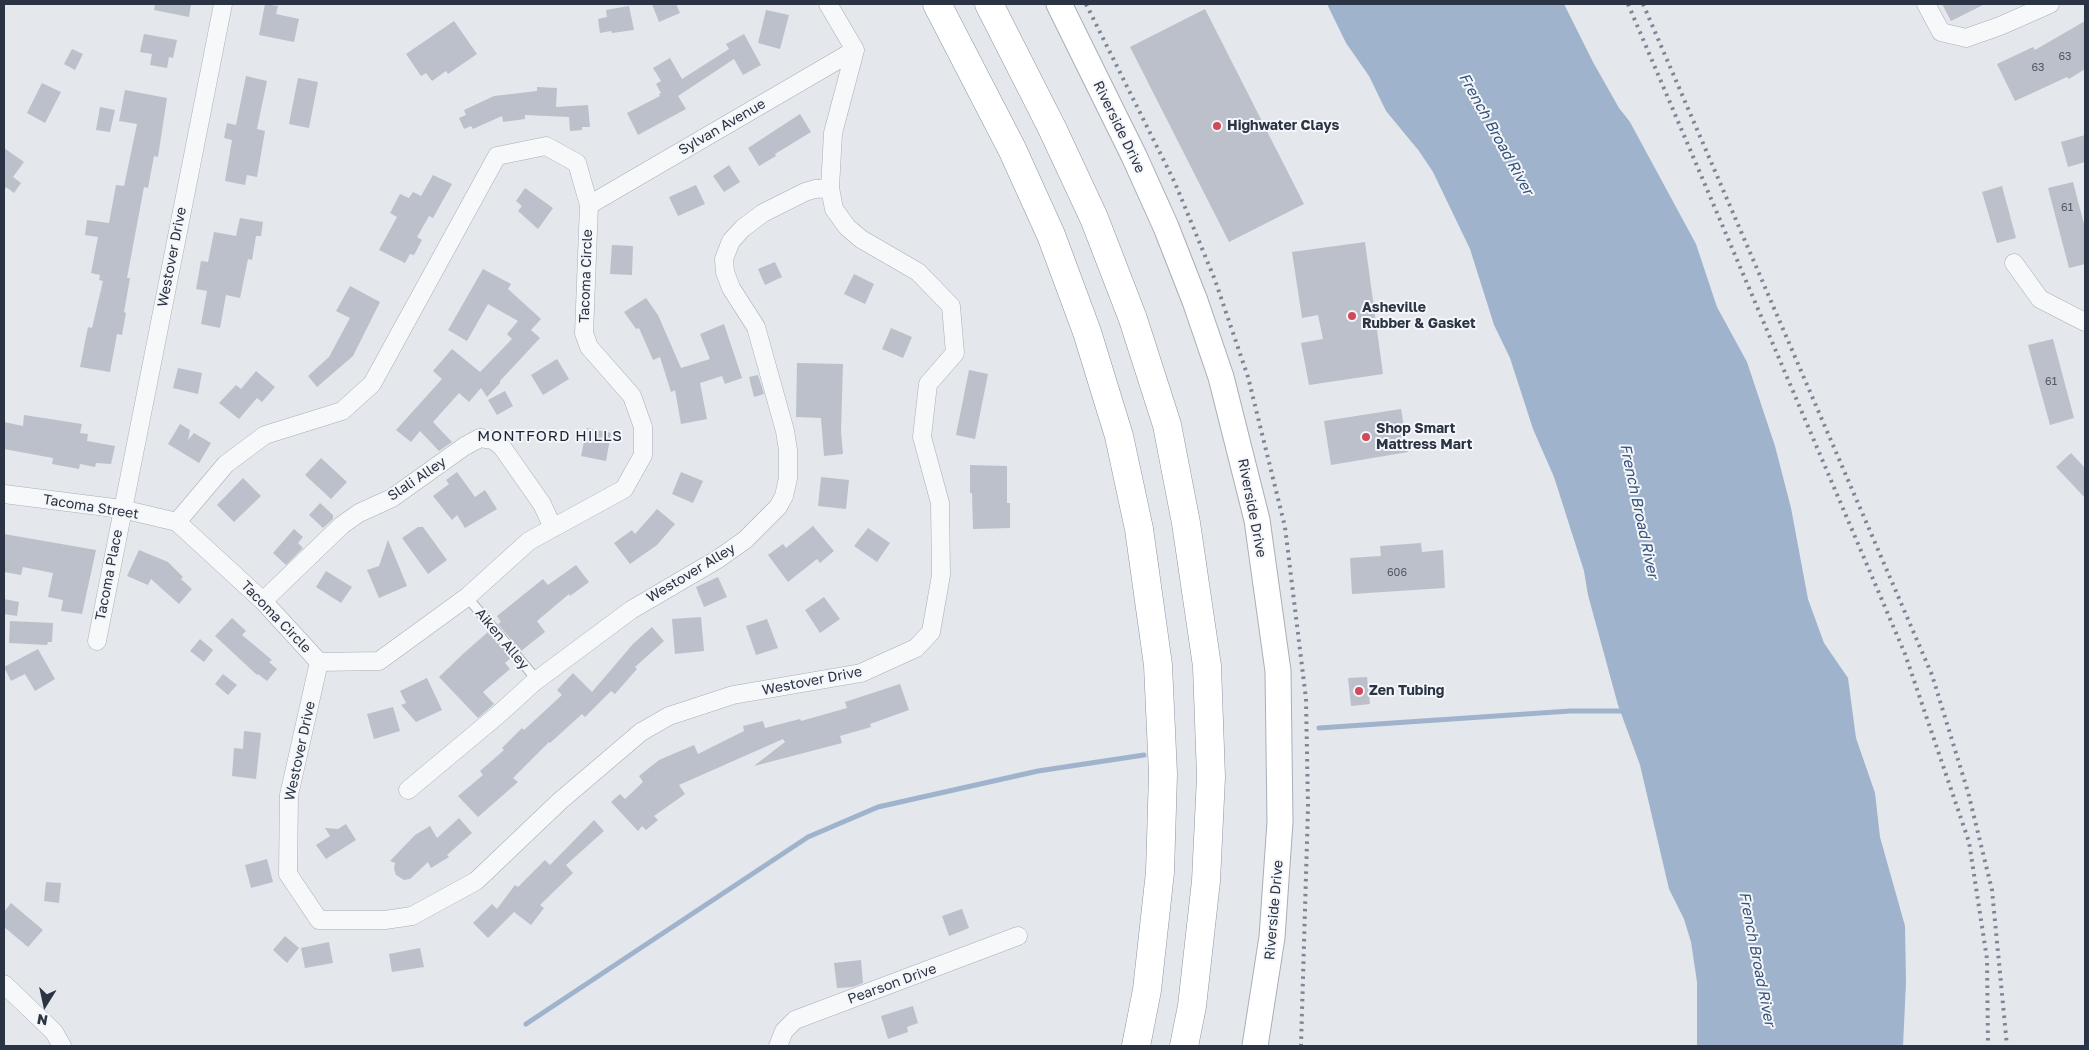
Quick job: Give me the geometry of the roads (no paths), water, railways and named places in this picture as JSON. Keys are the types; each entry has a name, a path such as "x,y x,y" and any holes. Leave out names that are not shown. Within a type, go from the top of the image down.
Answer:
{"highway":[{"path":"937,4 1012,149 1050,235 1087,332 1120,436 1140,529 1158,665 1163,774 1160,872 1147,990 1136,1046"},
{"path":"989,4 1052,128 1081,191 1133,319 1166,426 1186,524 1207,666 1211,777 1206,880 1192,1006 1184,1046"}],"main road":[{"name":"Riverside Drive","path":"1059,4 1138,165 1166,227 1189,286 1221,377 1257,520 1278,671 1280,822 1272,937 1255,1046"}],"street":[{"name":"Westover Drive","path":"122,510 223,4"},
{"path":"828,4 855,50"},
{"path":"1926,4 1942,32 1966,38 2000,26 2050,4"},
{"name":"Westover Drive","path":"319,662 289,795 288,874 319,920 385,920 412,916 476,881 567,795 641,732 669,716 733,695 861,673 916,648 931,632 941,575 940,504 922,437 928,384 954,353 950,306 918,272 861,239 847,227 834,209 830,188 833,133 855,50"},
{"name":"Sylvan Avenue","path":"589,205 855,50"},
{"name":"Tacoma Circle","path":"546,146 562,154 577,163 589,205 584,333 590,347 632,396 643,427 643,455 624,489 529,541 467,598 380,661 319,662 263,601 178,522 226,464 265,434 342,412 372,384 497,156 546,146"},
{"name":"Westover Alley","path":"408,790 537,680 631,610 718,559 745,540 766,521 784,496 789,467 785,431 756,328 731,288 725,272 724,260 731,240 762,213 815,188 830,188"},
{"path":"2014,263 2040,299 2085,322"},
{"name":"Slali Alley","path":"263,601 342,526 359,514 392,498 465,446 480,438 493,440 502,447 542,504 554,528"},
{"name":"Tacoma Street","path":"4,494 122,510 178,522"},
{"name":"Tacoma Place","path":"97,641 122,510"},
{"name":"Pearson Drive","path":"778,1046 784,1032 795,1020 1018,936"},
{"path":"4,984 54,1032 62,1046"}],"lane":[{"name":"Aiken Alley","path":"467,598 537,680"}],"water":[{"name":"French Broad River","path":"1327,4 1564,4 1593,62 1619,108 1630,122 1696,244 1717,307 1747,362 1775,446 1791,508 1808,599 1824,643 1848,678 1856,738 1875,793 1880,837 1905,926 1906,982 1903,1046 1697,1046 1697,982 1691,942 1684,919 1669,889 1640,765 1618,705 1588,595 1584,571 1554,477 1533,429 1510,358 1494,325 1470,249 1433,172 1419,151 1386,111 1369,76 1346,43"}],"waterway":[{"path":"1319,728 1570,711 1627,711"},
{"path":"526,1024 808,837 878,807 1038,771 1144,755"}],"railway":[{"path":"1086,4 1175,183 1215,280 1248,377 1285,527 1306,699 1308,807 1301,1046"},
{"path":"1628,4 1905,654 1969,842 1987,959 1988,1046"},
{"path":"1643,4 1932,675 1968,792 1992,890 2007,1046"}],"place":[{"name":"Highwater Clays","path":"1217,126"},
{"name":"Asheville Rubber & Gasket","path":"1352,316"},
{"name":"Shop Smart Mattress Mart","path":"1366,437"},
{"name":"Zen Tubing","path":"1359,691"}],"district":[{"name":"MONTFORD HILLS","path":"550,436"}]}
